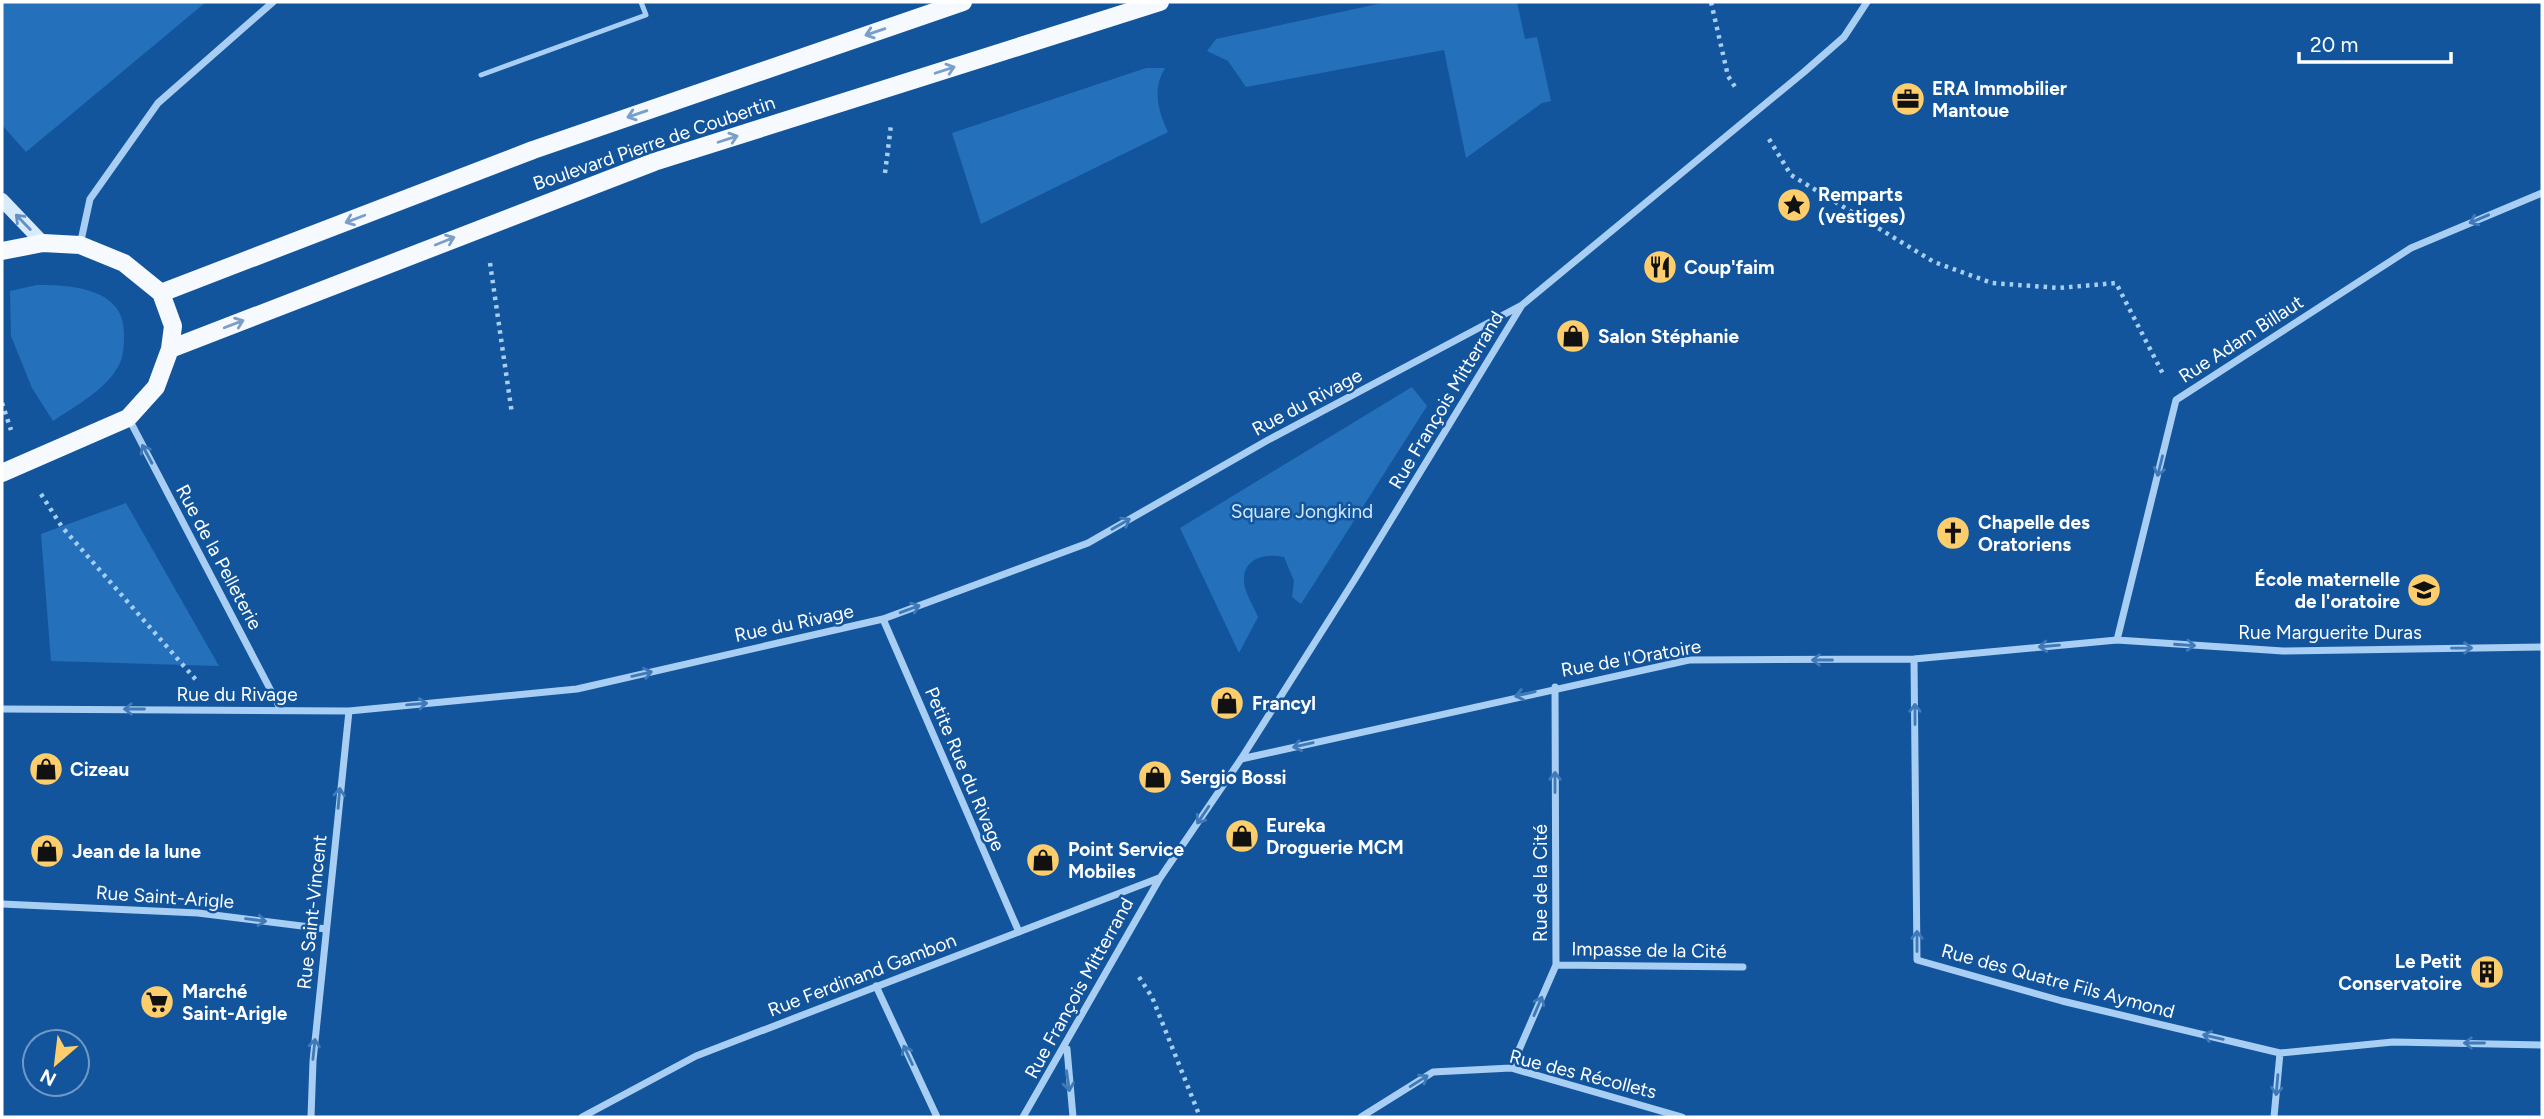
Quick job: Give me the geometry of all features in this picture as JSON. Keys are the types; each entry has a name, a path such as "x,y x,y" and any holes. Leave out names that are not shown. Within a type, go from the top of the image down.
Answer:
{"main road":[{"name":"Boulevard Pierre de Coubertin","path":"161,293 533,150 962,2"},
{"name":"Boulevard Pierre de Coubertin","path":"170,349 484,225 653,162 1160,2"},
{"path":"2,200 43,243"},
{"path":"2,251 43,243 80,245 124,263 161,293 173,326 170,349 156,387 128,418 2,473"}],"street":[{"path":"80,245 90,199 158,103 273,2"},
{"name":"Rue François Mitterrand","path":"1023,1117 1067,1045 1160,878 1241,759 1522,305 1844,37 1867,2"},
{"name":"Rue Adam Billaut","path":"2117,640 2176,400 2411,248 2542,193"},
{"name":"Rue du Rivage","path":"2,709 349,711 577,689 883,619 1088,543 1268,440 1522,305"},
{"name":"Rue de la Pelleterie","path":"128,418 281,710"},
{"name":"Petite Rue du Rivage","path":"883,619 1018,932"},
{"name":"Rue de l'Oratoire","path":"1241,759 1555,687 1689,660 1914,659 2117,640"},
{"name":"Rue Marguerite Duras","path":"2117,640 2283,651 2542,647"},
{"name":"Rue des Quatre Fils Aymond","path":"1914,659 1917,960 2063,1001 2280,1053"},
{"name":"Rue de la Cité","path":"1511,1069 1556,965 1555,687"},
{"name":"Rue Saint-Vincent","path":"311,1117 313,1061 349,711"},
{"name":"Rue Ferdinand Gambon","path":"582,1117 696,1056 1160,878"},
{"name":"Rue Saint-Arigle","path":"2,904 198,913 326,929"},
{"name":"Impasse de la Cité","path":"1556,965 1743,967"},
{"path":"876,986 937,1117"},
{"path":"2274,1117 2280,1053 2393,1042 2542,1045"},
{"path":"1067,1045 1066,1065 1073,1117"},
{"name":"Rue des Récollets","path":"1361,1117 1433,1072 1511,1069 1682,1117"}],"lane":[{"path":"481,75 646,15 641,2"}],"path":[{"path":"1711,2 1728,76 1791,175 1934,262 1992,283 2059,288 2116,283 2176,400"},
{"path":"484,225 512,414"},
{"path":"2,403 23,465 62,527 186,665 218,710"},
{"path":"1139,978 1152,997 1200,1117"}],"green space":[{"path":"2,2 206,2 26,152 2,125"},
{"path":"1387,2 1517,2 1525,39 1537,37 1551,101 1542,103 1466,158 1444,50 1246,87 1228,61 1207,51 1216,39"},
{"path":"1146,68 1165,68 1159,84 1158,100 1168,132 981,224 952,133"},
{"path":"37,285 80,288 106,298 122,318 124,333 122,358 113,374 89,397 53,421 32,388 11,336 10,291"},
{"name":"Square Jongkind","path":"1412,387 1427,406 1301,604 1292,597 1294,581 1284,557 1257,558 1247,567 1244,585 1258,617 1239,653 1180,528"},
{"path":"126,503 219,666 51,661 41,534"}],"place":[{"name":"ERA Immobilier Mantoue","path":"1908,99"},
{"name":"Remparts (vestiges)","path":"1794,205"},
{"name":"Coup'faim","path":"1660,267"},
{"name":"Salon Stéphanie","path":"1573,336"},
{"name":"Chapelle des Oratoriens","path":"1953,533"},
{"name":"École maternelle de l'oratoire","path":"2424,590"},
{"name":"Francyl","path":"1227,703"},
{"name":"Cizeau","path":"46,769"},
{"name":"Sergio Bossi","path":"1155,777"},
{"name":"Eureka Droguerie MCM","path":"1242,836"},
{"name":"Jean de la lune","path":"47,851"},
{"name":"Point Service Mobiles","path":"1043,860"},
{"name":"Le Petit Conservatoire","path":"2487,972"},
{"name":"Marché Saint-Arigle","path":"157,1002"}]}
